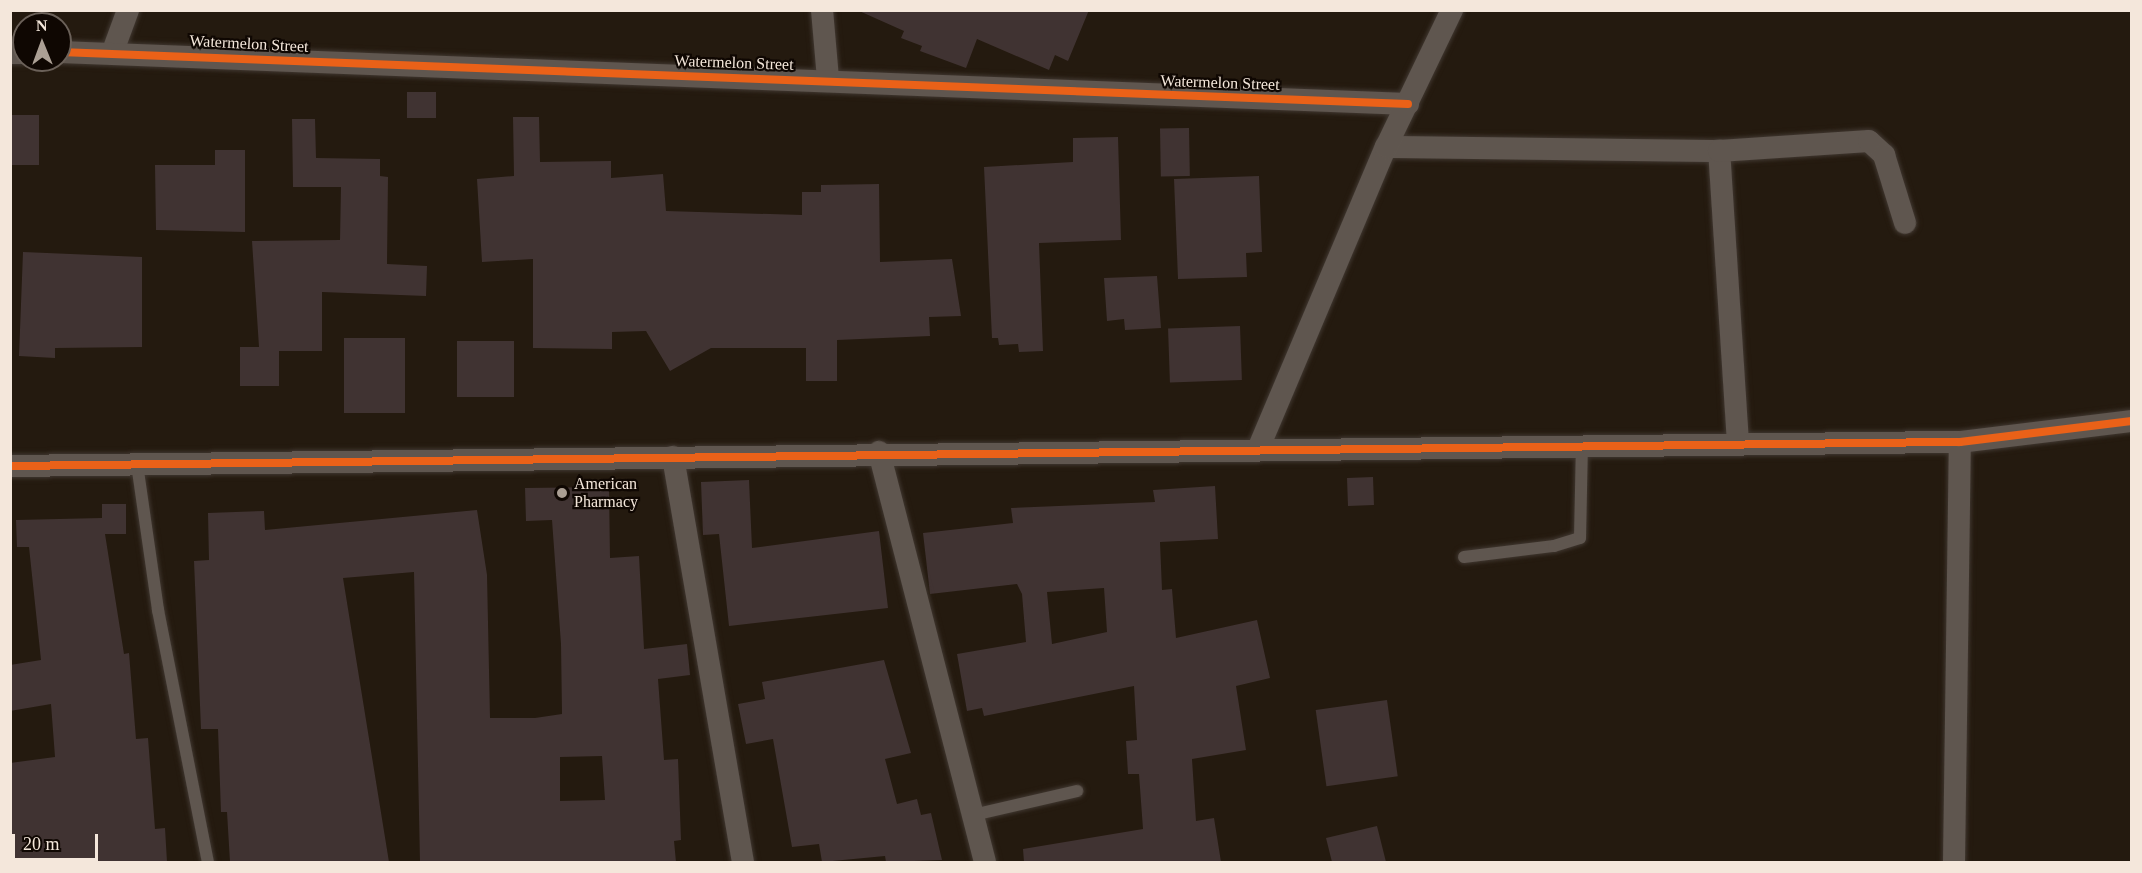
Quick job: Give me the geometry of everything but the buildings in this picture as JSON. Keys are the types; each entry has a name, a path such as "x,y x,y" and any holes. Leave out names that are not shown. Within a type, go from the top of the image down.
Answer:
{"street":[{"path":"113,51 128,10"},
{"path":"822,10 828,79"},
{"path":"1259,447 1386,147 1452,10"},
{"name":"Watermelon Street","path":"72,52 113,51 1408,104"},
{"path":"1386,147 1719,151 1869,141 1884,155 1905,224"},
{"path":"1719,151 1738,443"},
{"path":"10,466 1259,447 1960,442 2132,421"},
{"path":"1954,862 1960,442"},
{"path":"879,452 985,862"},
{"path":"673,456 744,862"}],"lane":[{"path":"1464,556 1554,546 1580,538 1582,444"},
{"path":"137,464 158,610 208,862"},
{"path":"973,815 1077,791"}],"cycle path":[{"path":"72,52 1408,104"},
{"path":"10,466 1960,442 2132,421"}],"place":[{"name":"American Pharmacy","path":"562,493"}]}
